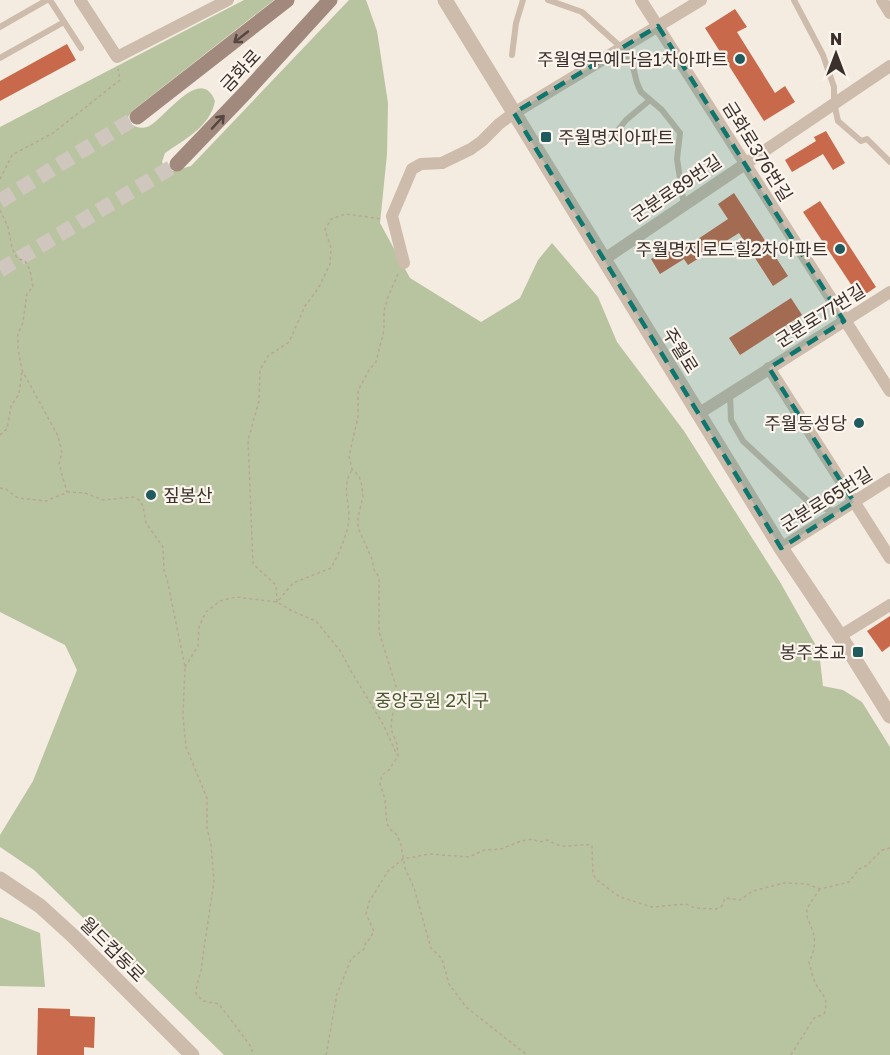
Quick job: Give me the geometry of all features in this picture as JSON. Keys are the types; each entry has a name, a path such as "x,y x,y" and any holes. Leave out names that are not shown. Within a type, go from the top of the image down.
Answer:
{"main road":[{"name":"금화로","path":"137,117 287,0"},
{"name":"금화로","path":"177,164 330,0"}],"street":[{"path":"80,0 117,57 228,0"},
{"name":"주월로","path":"445,0 781,548 890,716"},
{"name":"금화로376번길","path":"641,0 890,392"},
{"path":"404,263 392,216 412,169 421,164 442,163 471,149 499,123 514,113 700,0"},
{"path":"882,0 890,13"},
{"name":"군분로89번길","path":"603,260 890,66"},
{"name":"군분로77번길","path":"698,414 890,292"},
{"name":"군분로77번길","path":"769,368 890,558"},
{"name":"군분로65번길","path":"781,548 890,480"},
{"path":"840,636 890,605"},
{"name":"월드컵동로","path":"0,879 40,906 73,936 192,1055"}],"lane":[{"path":"0,27 49,0 81,48"},
{"path":"512,55 516,23 523,0"},
{"path":"549,0 582,12 622,48 632,63 641,92 662,110 680,133 678,159 684,204"},
{"path":"794,0 823,55 834,87 834,103 838,121 861,141 867,139 890,162"},
{"path":"0,58 64,22"},
{"path":"615,134 626,120 650,100"},
{"path":"730,394 731,420 743,441 812,505 837,513"}],"path":[{"path":"0,179 12,155 53,133 120,80 117,57"},
{"path":"0,211 8,227 12,248 17,258 25,261 33,280 33,287 27,293 23,322 18,334 22,370 58,436 62,453 59,464 68,492"},
{"path":"277,602 276,585 253,564 248,440 259,401 260,370 268,356 289,342 305,306 319,286 330,264 331,248 325,230 332,219 346,214 378,219 387,219 392,216"},
{"path":"404,263 387,297 384,330 376,362 358,391 358,417 349,456 352,469 359,476 362,486 363,497 358,528 372,559 374,570 379,577 379,632 399,696 392,716 391,729 397,744 398,756 389,770 382,775 380,784 386,799 387,824 397,835 401,845 405,868 414,888 431,948 442,959 449,984 466,1007 527,1055"},
{"path":"0,435 7,429 10,406 19,394 22,370"},
{"path":"277,602 293,584 331,568 345,534 349,516 346,477 352,469"},
{"path":"0,488 6,489 18,498 46,501 68,492 85,493 103,500 133,497 139,500 146,522 163,547 164,570 185,667 186,678 183,692 186,747 207,798 207,828 214,881 201,975 196,983 196,994 203,1001 219,1004 252,1048 252,1055"},
{"path":"185,667 198,646 200,627 206,612 220,601 236,597 277,602 316,621 341,652 383,724 398,756"},
{"path":"326,1055 341,983 351,958 364,949 366,941 374,931 366,915 369,902 388,871 403,859 429,854 469,857 484,850 501,849 521,840 533,839 539,842 548,840 556,846 572,847 579,843 592,845 593,874 597,880 620,897 652,907 686,904 694,908 716,909 722,906 725,898 740,900 753,891 784,883 807,884 820,889 849,882 859,869 866,866 882,850 890,848"},
{"path":"791,1055 814,1018 824,1014 826,1006 825,995 815,982 808,962 814,952 814,940 807,909 820,889"}],"highlighted area":[{"path":"658,26 844,321 769,368 854,502 781,548 514,113"}],"green space":[{"name":"중앙공원 2지구","path":"244,0 274,0 132,111 128,117 129,123 142,128 147,127 191,91 200,88 208,91 215,101 208,118 196,132 165,153 162,162 165,169 173,171 191,166 349,0 366,0 377,31 388,103 387,154 380,223 410,278 481,322 520,298 538,260 552,243 598,297 617,342 684,431 780,582 819,651 823,686 843,690 862,702 890,747 890,1055 224,1055 34,870 0,847 0,835 33,781 77,670 65,645 0,612 0,127"},
{"path":"0,917 40,933 45,987 0,986"}],"building":[{"name":"주월영무예다음1차아파트","path":"735,9 747,27 737,32 775,93 785,86 795,102 764,121 705,28"},
{"path":"67,44 76,60 0,101 0,81"},
{"path":"826,131 845,163 833,170 823,154 792,172 785,160 816,141 814,137"},
{"path":"734,193 788,276 773,286 739,233 688,265 684,259 660,274 651,259 675,243 680,251 728,219 718,204"},
{"name":"주월명지로드힐2차아파트","path":"820,201 876,287 860,298 803,212"},
{"path":"791,298 802,315 740,355 729,338"},
{"path":"890,616 890,646 882,652 867,631"},
{"path":"38,1008 70,1009 70,1016 95,1017 94,1048 84,1047 84,1055 37,1055"}],"tunnel":[{"path":"0,201 137,117"},
{"path":"0,270 177,164"}],"place":[{"name":"주월영무예다음1차아파트","path":"740,59"},
{"name":"주월명지아파트","path":"546,137"},
{"name":"주월명지로드힐2차아파트","path":"840,249"},
{"name":"주월동성당","path":"859,423"},
{"name":"짚봉산","path":"151,495"},
{"name":"봉주초교","path":"858,652"}]}
